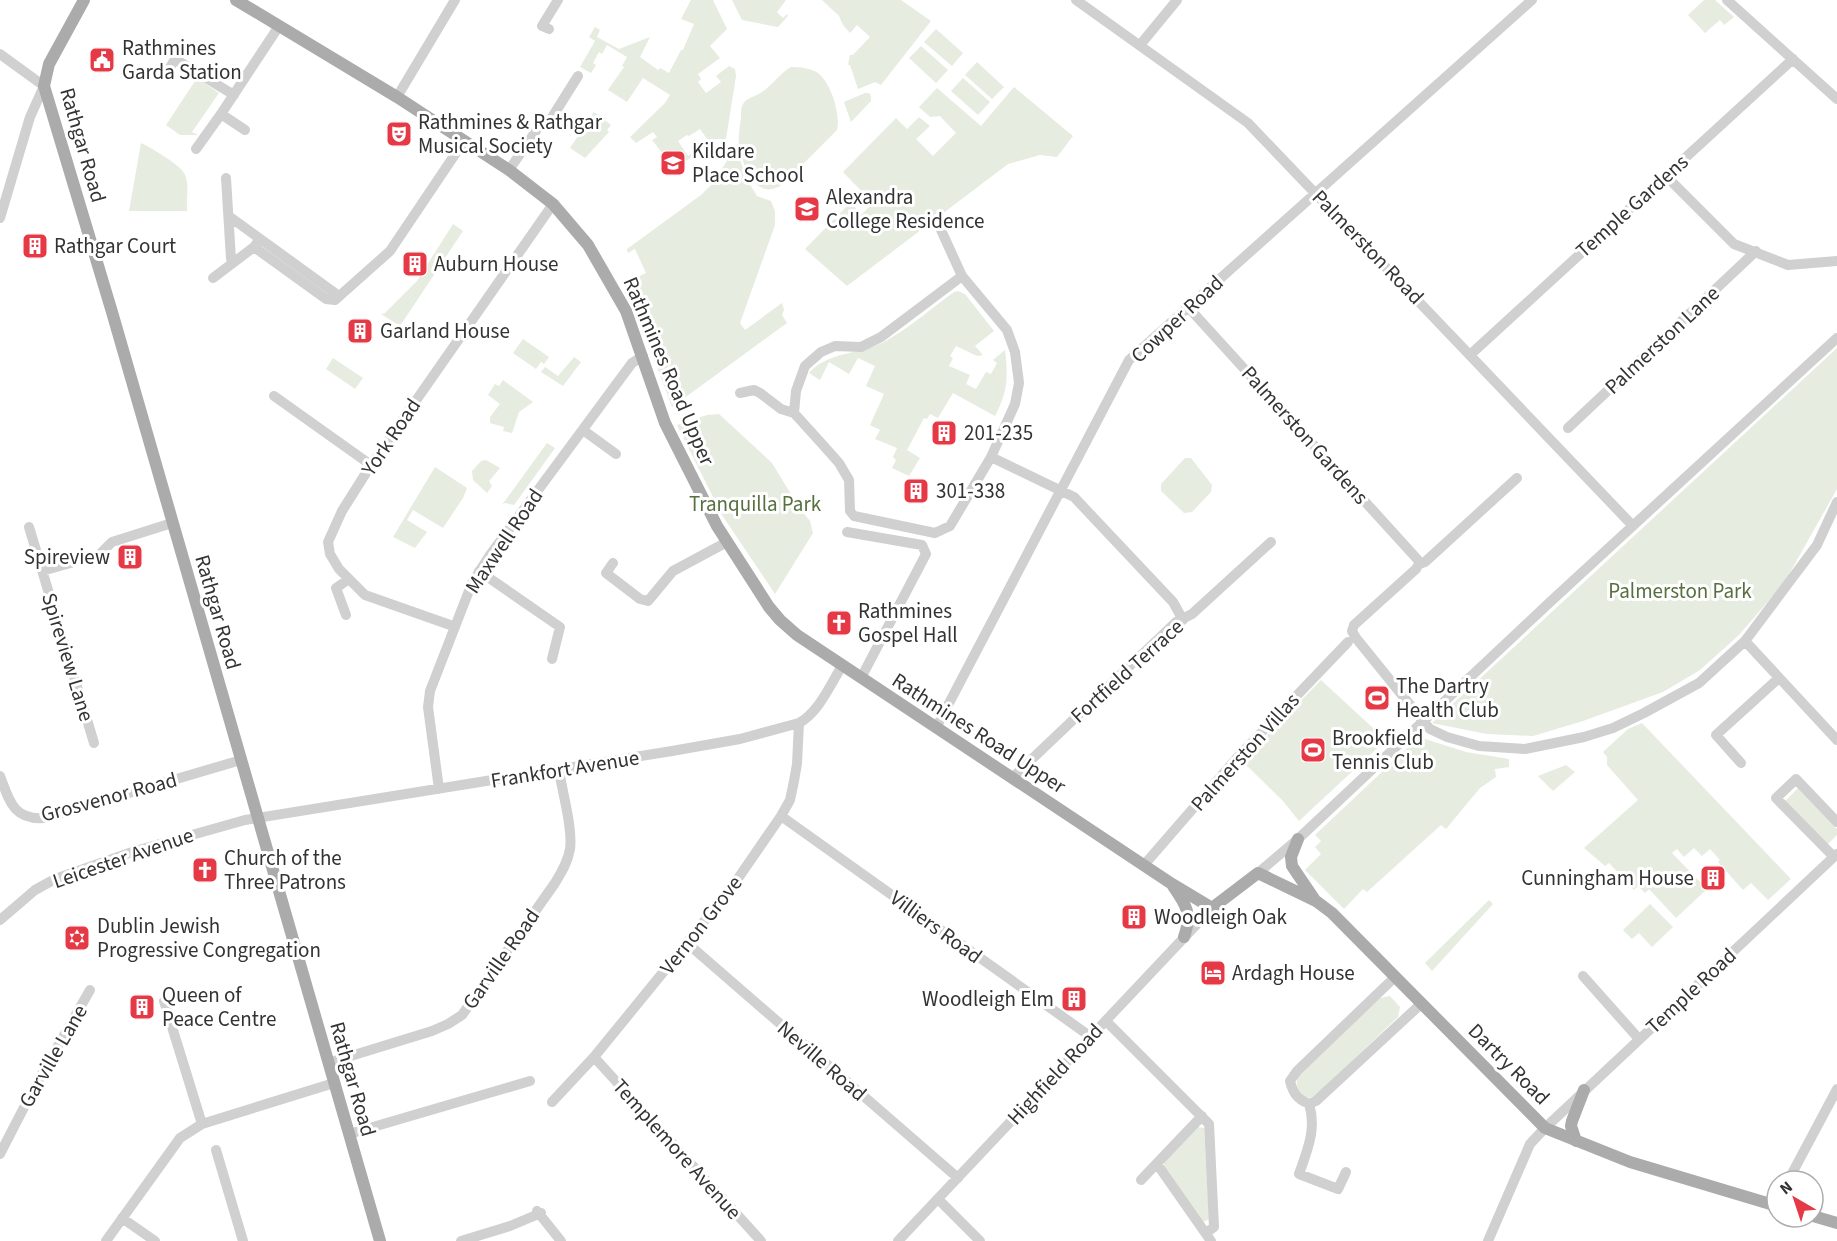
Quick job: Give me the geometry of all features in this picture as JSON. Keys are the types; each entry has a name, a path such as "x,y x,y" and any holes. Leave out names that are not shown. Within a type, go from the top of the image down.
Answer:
{"main road":[{"name":"Rathgar Road","path":"84,0 49,64 44,86 112,312 378,1240"},
{"name":"Rathmines Road Upper","path":"236,0 397,97 509,170 553,204 588,244 626,311 665,423 727,542 780,620 797,635 842,666 1172,884 1212,908"},
{"path":"1298,839 1291,857 1292,866 1316,902"},
{"path":"1212,908 1258,873"},
{"name":"Dartry Road","path":"1258,873 1316,902 1332,913 1545,1128 1630,1162 1765,1201"},
{"path":"1172,884 1188,911 1189,919 1184,937"},
{"path":"1576,1142 1571,1126 1584,1090"}],"street":[{"path":"397,97 455,0"},
{"path":"549,29 542,26 558,0"},
{"name":"Palmerston Road","path":"1076,0 1248,123 1633,525"},
{"path":"1140,45 1177,0"},
{"name":"Cowper Road","path":"936,728 1129,360 1532,0"},
{"path":"1727,0 1837,99"},
{"path":"196,149 279,26"},
{"path":"0,54 44,86 30,117 0,218"},
{"path":"165,75 175,59 234,95"},
{"name":"Temple Gardens","path":"1471,354 1793,59"},
{"path":"509,170 540,125 551,119 578,76"},
{"path":"221,114 244,130"},
{"path":"230,217 257,244 326,299 335,300 390,251 464,141"},
{"path":"1665,175 1734,244 1788,265 1837,261"},
{"path":"226,178 233,262"},
{"name":"York Road","path":"453,626 365,595 339,570 330,554 328,542 342,511 371,465 553,204"},
{"path":"740,393 754,390 781,409 794,413 839,463 849,480 850,511 855,516 935,533 951,526 991,457 1015,404 1019,383 1015,352 1007,330 962,276 941,230"},
{"path":"213,278 257,244"},
{"name":"Palmerston Lane","path":"1568,428 1756,251"},
{"path":"794,413 796,391 805,366 821,352 835,346 861,347 881,337 962,276"},
{"name":"Palmerston Gardens","path":"1188,307 1402,542 1419,564"},
{"path":"1258,873 1298,839 1633,525 1837,338"},
{"name":"Maxwell Road","path":"439,789 428,707 430,691 453,626 472,583 632,363 643,356"},
{"path":"274,396 371,465"},
{"path":"583,430 616,454"},
{"path":"991,457 1074,498 1173,602 1183,620"},
{"path":"1517,478 1425,562 1419,564 1354,625 1352,631 1430,729 1447,737 1479,746 1525,749 1577,739 1613,728 1699,683 1745,641 1817,545 1837,502"},
{"name":"Spireview Lane","path":"42,571 99,555 112,542 172,523"},
{"name":"Spireview Lane","path":"29,527 94,743"},
{"path":"847,532 922,545 926,554 861,678"},
{"path":"613,563 606,573 640,599 648,601 673,571 727,542"},
{"name":"Fortfield Terrace","path":"1012,778 1176,622 1192,614 1272,542"},
{"path":"479,571 560,627 552,659"},
{"path":"346,615 336,588 349,579"},
{"path":"1745,641 1837,740"},
{"name":"Palmerston Villas","path":"1144,865 1236,759 1348,642"},
{"path":"799,723 815,709 842,666"},
{"path":"1741,763 1716,735 1779,678"},
{"name":"Frankfort Avenue","path":"257,817 740,739 799,723"},
{"name":"Vernon Grove","path":"552,1102 594,1057 687,943 739,877 781,816 794,782 799,723"},
{"name":"Grosvenor Road","path":"1,783 12,806 18,812 26,817 44,818 241,760"},
{"name":"Garville Road","path":"328,1063 432,1031 462,1015 566,864 570,848 569,832 559,770"},
{"path":"1835,855 1776,798 1796,779 1837,822"},
{"name":"Villiers Road","path":"781,816 1091,1037"},
{"name":"Leicester Avenue","path":"0,920 35,890 55,879 135,851 257,817"},
{"name":"Temple Road","path":"1488,1241 1530,1144 1584,1090 1835,855"},
{"name":"Highfield Road","path":"898,1241 1212,908"},
{"name":"Neville Road","path":"687,943 958,1178"},
{"path":"1395,976 1297,1071 1290,1081 1293,1092 1301,1101 1309,1104 1317,1101 1422,1003"},
{"path":"1583,976 1639,1039"},
{"name":"Garville Lane","path":"0,1154 34,1088 90,990"},
{"path":"164,1000 202,1124"},
{"path":"1106,1021 1209,1124 1214,1227 1208,1237 1156,1164"},
{"name":"Templemore Avenue","path":"594,1057 761,1241"},
{"path":"349,1134 530,1081"},
{"path":"106,1241 180,1138 202,1124 334,1083"},
{"path":"1794,1169 1837,1089"},
{"path":"1309,1104 1312,1116 1310,1144 1299,1174 1338,1190 1346,1172"},
{"path":"1141,1180 1202,1116"},
{"path":"216,1150 243,1241"},
{"path":"938,1199 980,1241"},
{"path":"461,1241 510,1226 537,1211 561,1241"},
{"path":"122,1218 155,1241"}],"green space":[{"path":"691,0 713,0 727,29 710,46 720,58 698,74 701,79 698,82 706,93 721,82 716,76 729,66 735,69 736,76 726,139 716,139 710,143 700,129 687,135 678,141 688,156 698,149 700,151 675,169 652,140 657,137 653,132 636,143 630,137 665,103 670,95 643,78 627,102 608,90 624,67 622,66 627,57 607,45 602,54 599,52 593,63 596,65 591,73 580,67 595,41 589,37 595,27 600,30 597,37 619,49 650,37 640,57 658,70 660,68 669,73 683,50 694,24 681,19"},
{"path":"732,0 786,0 777,12 783,18 787,14 788,16 778,27 742,20"},
{"path":"822,0 901,0 931,21 881,85 875,82 858,89 850,65 848,65 850,55 853,55 870,37 857,25 850,33 839,16"},
{"path":"1704,0 1715,0 1734,17 1724,25 1720,20 1705,33 1688,15"},
{"path":"936,29 963,53 952,66 924,42"},
{"path":"921,46 948,70 936,83 909,58"},
{"path":"977,62 1004,87 992,99 965,75"},
{"path":"791,67 812,70 823,78 831,91 836,108 837,130 783,184 774,189 767,189 754,182 742,158 739,141 741,108 746,100 759,94"},
{"path":"197,78 219,93 192,132 198,135 180,135 166,125"},
{"path":"963,78 990,102 978,115 951,91"},
{"path":"1014,87 1073,136 1057,157 1040,155 1008,164 847,286 805,249 850,203 862,214 873,203 843,172 896,118 907,129 919,117 930,126 916,139 933,156 956,133 940,116 930,117 919,107 937,88 981,126"},
{"path":"869,93 871,101 851,122 844,102"},
{"path":"594,112 611,125 607,130 609,132 585,158 570,148"},
{"path":"141,143 171,161 184,173 187,186 187,211 129,211"},
{"path":"735,147 749,183 757,196 771,201 775,211 775,225 740,323 745,330 782,303 784,310 782,315 787,323 672,407 625,283 646,273 635,249 628,253 627,249 701,195 715,181"},
{"path":"453,224 463,231 400,326 381,314 385,313 417,281"},
{"path":"958,291 965,294 994,331 975,346 983,355 977,356 956,346 950,356 953,358 949,366 970,375 966,384 976,389 986,372 991,374 997,363 993,360 1005,350 1007,376 1005,391 995,416 953,393 938,418 930,414 927,419 924,418 907,450 920,458 909,476 892,468 896,460 893,457 897,448 875,439 880,430 870,425 884,394 866,386 875,366 858,358 849,374 829,362 820,380 809,373 827,360 889,339"},
{"path":"523,339 549,357 536,369 513,353"},
{"name":"Palmerston Park","path":"1837,348 1837,489 1784,583 1739,635 1700,670 1663,692 1583,721 1533,736 1487,734 1432,723"},
{"path":"574,357 581,362 563,386 541,372 545,367 558,376"},
{"path":"333,358 363,378 355,389 326,369"},
{"path":"503,380 533,402 519,412 512,433 503,431 504,427 490,423 490,417 500,404 488,395 495,384 499,386"},
{"name":"Tranquilla Park","path":"719,414 772,463 810,521 813,533 775,594 722,515 677,425 707,415"},
{"path":"547,443 555,448 514,505 505,503 502,505"},
{"path":"1185,458 1191,458 1212,485 1211,492 1192,512 1184,513 1161,491 1161,484"},
{"path":"486,460 500,468 489,481 492,486 487,493 473,480 472,471 481,461"},
{"path":"435,467 467,488 443,528 413,510 407,520 427,532 415,548 393,537"},
{"name":"Brookfield Tennis Club","path":"1321,680 1386,740 1299,821 1282,800 1242,761"},
{"path":"1642,723 1791,879 1768,900 1751,883 1743,890 1718,862 1720,860 1710,849 1702,856 1694,848 1684,857 1677,849 1672,853 1707,889 1676,918 1649,889 1645,893 1638,886 1634,890 1609,863 1605,866 1584,848 1638,800 1607,765 1607,757 1603,752 1628,729"},
{"path":"1419,737 1466,752 1509,759 1509,767 1495,769 1496,777 1480,788 1446,829 1441,825 1367,892 1363,889 1344,909 1305,870 1321,854 1315,847 1321,841 1315,835"},
{"path":"1566,765 1575,772 1553,791 1538,776"},
{"path":"1798,788 1837,829 1837,835 1827,845 1785,801"},
{"path":"1489,900 1493,904 1432,971 1425,963"},
{"path":"1650,904 1673,927 1652,947 1639,933 1632,939 1623,930"},
{"path":"1390,996 1400,1007 1398,1017 1314,1097 1306,1098 1298,1088 1299,1075 1380,998"},
{"path":"1198,1127 1204,1128 1209,1219 1203,1222 1164,1167 1164,1161"}],"place":[{"name":"Rathmines Garda Station","path":"102,60"},
{"name":"Rathmines & Rathgar Musical Society","path":"399,134"},
{"name":"Kildare Place School","path":"673,163"},
{"name":"Alexandra College Residence","path":"807,209"},
{"name":"Rathgar Court","path":"35,246"},
{"name":"Auburn House","path":"415,264"},
{"name":"Garland House","path":"360,331"},
{"name":"201-235","path":"944,433"},
{"name":"301-338","path":"916,491"},
{"name":"Spireview","path":"130,557"},
{"name":"Rathmines Gospel Hall","path":"839,623"},
{"name":"The Dartry Health Club","path":"1377,698"},
{"name":"Brookfield Tennis Club","path":"1313,750"},
{"name":"Church of the Three Patrons","path":"205,870"},
{"name":"Cunningham House","path":"1713,878"},
{"name":"Woodleigh Oak","path":"1134,917"},
{"name":"Dublin Jewish Progressive Congregation","path":"77,938"},
{"name":"Ardagh House","path":"1213,973"},
{"name":"Woodleigh Elm","path":"1074,999"},
{"name":"Queen of Peace Centre","path":"142,1007"}]}
